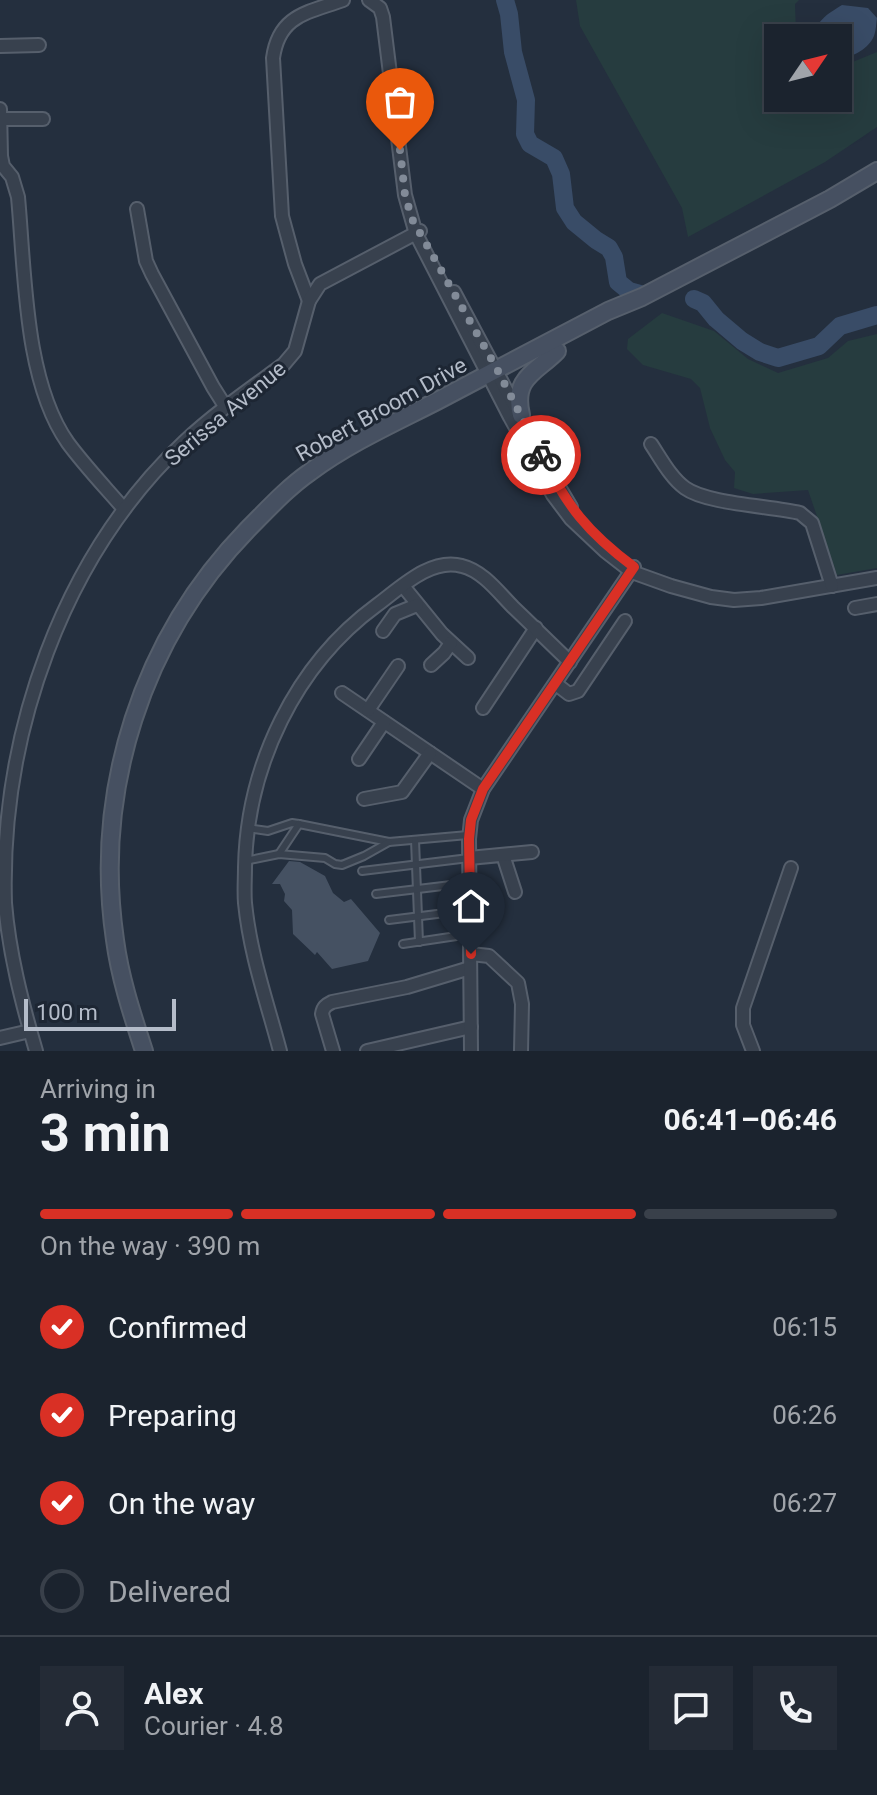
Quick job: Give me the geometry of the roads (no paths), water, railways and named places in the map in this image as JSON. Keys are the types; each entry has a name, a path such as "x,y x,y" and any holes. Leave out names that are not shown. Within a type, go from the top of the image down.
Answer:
{"street":[{"path":"309,301 282,216 273,58 278,35 285,26 343,0"},
{"path":"369,0 380,8 383,17 405,195 412,219 560,504 587,535 636,571 671,586 711,597 734,600 761,598 877,578"},
{"path":"0,46 39,45"},
{"path":"0,109 3,166 12,177 18,197 35,363 67,442 124,509"},
{"path":"0,119 43,119"},
{"name":"Robert Broom Drive","path":"144,1051 121,973 111,911 110,833 121,761 140,696 155,662 179,618 221,558 276,502 328,469 608,311 642,297 830,199 877,171"},
{"path":"137,209 146,261 225,406"},
{"path":"309,301 320,284 418,232"},
{"name":"Robert Broom Drive","path":"494,377 557,351 614,319 642,297"},
{"name":"Serissa Avenue","path":"36,1051 10,944 2,826 20,725 43,655 77,580 124,509 183,443 225,406 290,358 298,342 309,301"},
{"path":"521,415 520,397 525,380 557,351"},
{"path":"494,377 521,415 578,518 636,571"},
{"path":"651,444 675,478 690,491 807,517 812,523 832,586"},
{"path":"280,1051 251,943 244,901 247,828 257,778 265,756 282,717 317,664 352,625 403,586 438,565 456,564 483,578 570,662"},
{"path":"471,1051 469,834 474,808 483,789 636,571"},
{"path":"403,586 451,643 468,658"},
{"path":"855,608 877,604"},
{"path":"383,631 395,614 417,605"},
{"path":"556,684 569,694 578,691 625,621"},
{"path":"483,708 536,628"},
{"path":"431,665 451,643"},
{"path":"368,710 398,666"},
{"path":"342,693 483,789"},
{"path":"359,759 384,722"},
{"path":"364,799 402,792 430,753"},
{"path":"469,858 532,852"},
{"path":"503,855 515,892"},
{"path":"753,1051 743,1025 743,1008 791,868"},
{"path":"471,954 489,956 518,983 522,1004 521,1051"},
{"path":"333,1051 322,1014 327,1005 407,987 470,968"},
{"path":"367,1051 471,1027"},
{"path":"0,1038 30,1031"}],"lane":[{"path":"247,828 268,831 292,823 389,842 469,834"},
{"path":"279,854 299,824"},
{"path":"415,840 419,942"},
{"path":"245,861 279,854 325,858 342,865 389,842"},
{"path":"362,871 469,858"},
{"path":"376,894 469,883"},
{"path":"389,920 470,910"},
{"path":"403,944 470,934"}],"water":[{"path":"842,5 868,8 877,18 874,36 867,46 852,55 852,24 818,24"}],"waterway":[{"path":"505,0 513,52 526,100 525,134 530,144 554,158 561,174 565,208 574,222 609,248 614,257 618,282 629,291 640,294"},
{"path":"694,299 703,303 742,341 778,358 819,346 840,326 877,315"}]}
